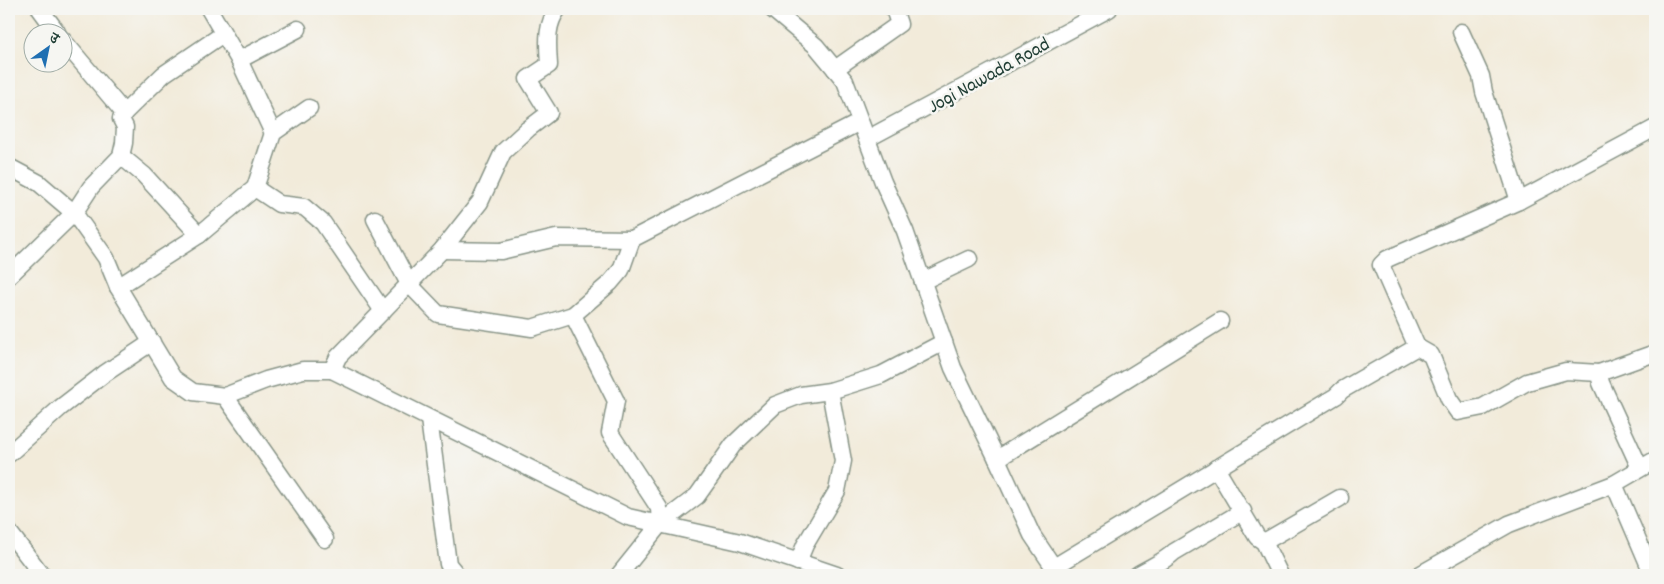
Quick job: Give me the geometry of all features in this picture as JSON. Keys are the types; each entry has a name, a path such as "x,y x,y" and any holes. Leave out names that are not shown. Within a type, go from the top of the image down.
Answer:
{"street":[{"path":"40,9 50,22"},
{"path":"209,9 240,60 273,133"},
{"path":"332,370 338,357 442,250 480,202 503,152 549,113 528,79 549,66 548,34 558,9"},
{"path":"835,69 899,24 894,9"},
{"name":"Jogi Nawada Road","path":"867,139 1109,9"},
{"path":"783,12 816,46 845,81 883,182 905,231 953,368 1032,535 1057,571 1216,468 1336,396 1342,390 1417,347"},
{"path":"240,60 298,29"},
{"path":"1461,32 1482,76 1484,92 1519,201"},
{"path":"9,276 74,213 91,187 121,156 124,144 124,128 121,118 124,113 164,74 223,34"},
{"path":"72,51 124,113"},
{"path":"118,286 199,235 254,188 273,133 309,108"},
{"path":"442,250 501,251 556,238 632,239 860,122"},
{"path":"1655,128 1519,201 1387,259 1381,265 1417,347 1431,356 1449,399 1458,412 1483,407 1527,382 1566,371 1599,374 1655,352"},
{"path":"121,156 144,175 199,235"},
{"path":"9,167 39,184 74,213 106,258 118,286 173,378 193,392 225,396 266,380 303,370 332,370 628,517 740,542 838,575"},
{"path":"254,188 279,204 304,208 323,223 383,310"},
{"path":"376,219 409,284 438,314 532,328 573,315 610,283 621,270 632,239"},
{"path":"923,281 969,259"},
{"path":"573,315 616,402 610,433 660,508 660,524"},
{"path":"997,459 1220,321"},
{"path":"9,454 60,408 104,374 152,342"},
{"path":"619,575 660,524 697,496 733,445 775,405 801,395 830,391 881,375 944,342"},
{"path":"1599,374 1601,383 1640,468"},
{"path":"798,562 805,545 837,491 843,461 830,391"},
{"path":"225,396 325,539"},
{"path":"429,419 448,564 457,575"},
{"path":"1419,575 1509,524 1614,484 1655,460"},
{"path":"1216,468 1257,536 1264,542 1280,575"},
{"path":"1614,484 1653,575"},
{"path":"1264,542 1340,498"},
{"path":"1137,575 1156,563 1165,560 1174,552 1243,511"},
{"path":"9,532 42,575"}]}
